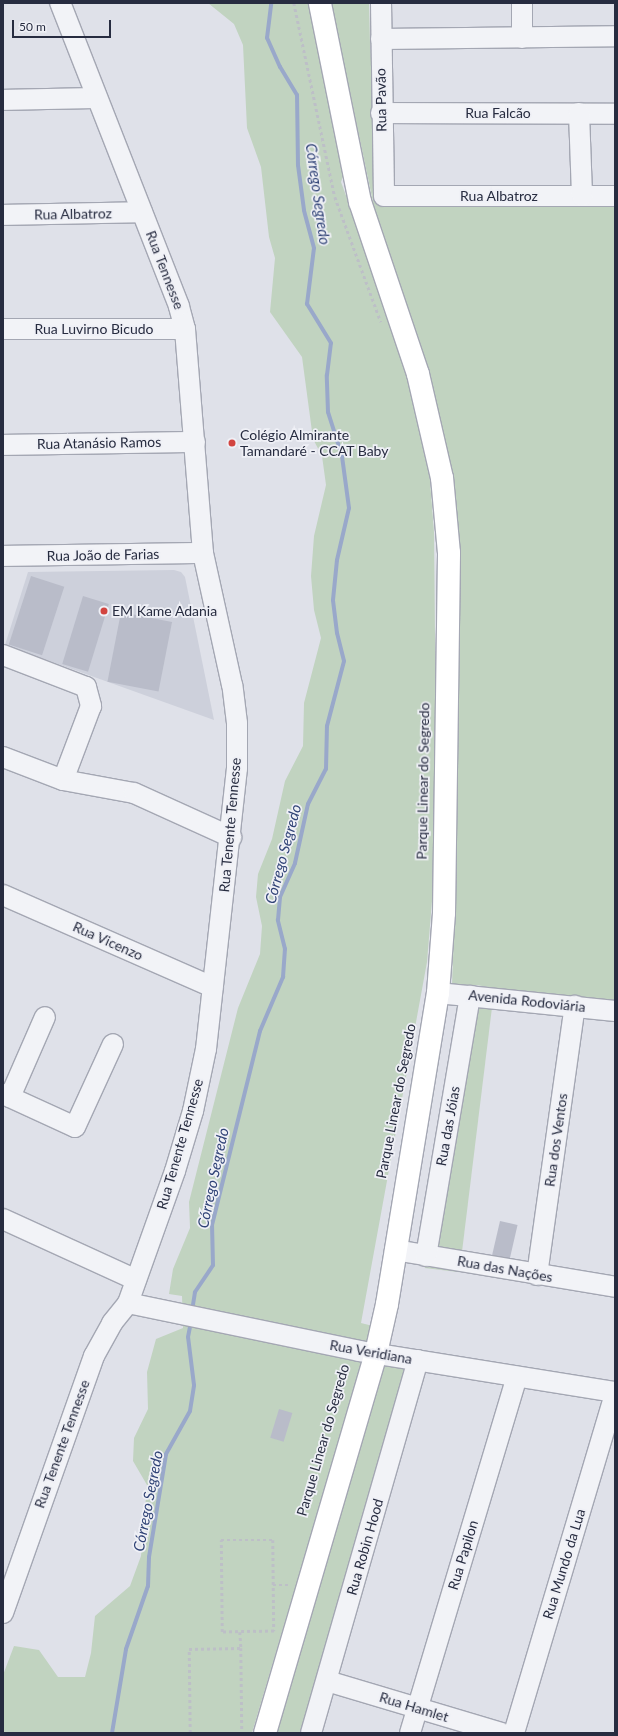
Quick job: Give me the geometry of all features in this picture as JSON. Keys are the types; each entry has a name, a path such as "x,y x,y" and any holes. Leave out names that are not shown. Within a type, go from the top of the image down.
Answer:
{"main road":[{"path":"265,1733 376,1353 387,1304 438,993 444,905 449,553 442,478 418,374 360,202 320,3"}],"street":[{"name":"Rua Tennesse","path":"60,3 179,306 185,329 195,442 202,553"},
{"name":"Rua Pavão","path":"382,3 380,39 384,196"},
{"path":"522,3 522,38"},
{"path":"380,39 615,36"},
{"path":"3,100 97,98"},
{"name":"Rua Falcão","path":"381,113 615,114"},
{"path":"579,113 582,196"},
{"name":"Rua Albatroz","path":"384,196 615,196"},
{"name":"Rua Albatroz","path":"3,215 142,212"},
{"name":"Rua Luvirno Bicudo","path":"3,329 185,329"},
{"name":"Rua Atanásio Ramos","path":"3,445 195,442"},
{"name":"Rua João de Farias","path":"3,556 202,553"},
{"name":"Rua Tenente Tennesse","path":"3,1613 94,1356 112,1323 128,1303 175,1170 193,1111 206,1049 231,837 237,768 237,723 232,685 202,553"},
{"path":"3,655 86,687 91,706 63,780"},
{"path":"3,757 63,780 134,793 231,837"},
{"name":"Rua Vicenzo","path":"3,895 213,987"},
{"name":"Avenida Rodoviária","path":"438,993 615,1011"},
{"name":"Rua das Jóias","path":"426,1256 470,996"},
{"name":"Rua dos Ventos","path":"537,1275 575,1006"},
{"path":"46,1017 7,1095 75,1127 113,1044"},
{"path":"3,1219 136,1280"},
{"name":"Rua das Nações","path":"395,1250 615,1287"},
{"name":"Rua Veridiana","path":"128,1303 376,1353 615,1392"},
{"name":"Rua Robin Hood","path":"311,1733 418,1360"},
{"name":"Rua Papilon","path":"410,1733 517,1377"},
{"name":"Rua Mundo da Lua","path":"514,1733 615,1395"},
{"name":"Rua Hamlet","path":"327,1681 501,1733"}],"path":[{"path":"221,1540 273,1540 274,1631 240,1632 222,1632 221,1540"},
{"path":"290,1593 294,1577"},
{"path":"240,1632 242,1733"},
{"path":"190,1733 189,1649 241,1648"}],"shaded area":[{"name":"EM Kame Adania","path":"174,570 181,572 185,577 214,720 5,645 28,572"}],"green space":[{"path":"208,3 320,3 350,157 341,182 402,348 428,455 434,532 437,840 427,962 361,1323 373,1326 252,1733 3,1733 3,1675 14,1646 39,1650 58,1677 85,1677 91,1653 95,1616 130,1586 141,1556 147,1485 133,1461 134,1438 148,1409 147,1372 156,1339 183,1328 182,1296 169,1294 173,1269 190,1228 189,1202 238,1008 260,954 262,926 256,897 258,874 272,839 285,781 303,746 304,703 321,638 314,610 311,576 314,536 326,485 322,456 313,439 302,357 270,312 275,258 269,237 261,167 247,128 243,45 234,24"},
{"path":"331,3 369,3 370,43 381,201 615,204 615,1004 586,1003 476,985 452,985 457,850 457,555 366,203 373,202"},
{"path":"458,997 493,1001 459,1272 425,1268"},
{"path":"383,1363 408,1368 306,1733 269,1733"}],"building":[{"path":"31,576 64,587 42,655 9,644"},
{"path":"83,596 109,604 88,672 62,664"},
{"path":"121,612 172,622 158,692 107,682"},
{"path":"500,1221 518,1225 510,1259 492,1255"},
{"path":"279,1409 292,1413 284,1442 270,1438"}],"waterway":[{"name":"Córrego Segredo","path":"192,1311 195,1292 213,1265 212,1225 260,1031 283,977 285,949 278,920 280,897 295,863 308,804 326,769 327,726 344,661 337,633 333,600 337,560 349,508 342,456 328,412 327,375 331,343 307,304 314,248 304,210 298,165 297,95 280,67 267,38 271,3"},
{"name":"Córrego Segredo","path":"112,1733 126,1649 148,1586 149,1557 166,1454 190,1411 194,1385 188,1337 191,1322"}],"place":[{"name":"Colégio Almirante Tamandaré - CCAT Baby","path":"232,443"},
{"name":"EM Kame Adania","path":"104,611"}]}
